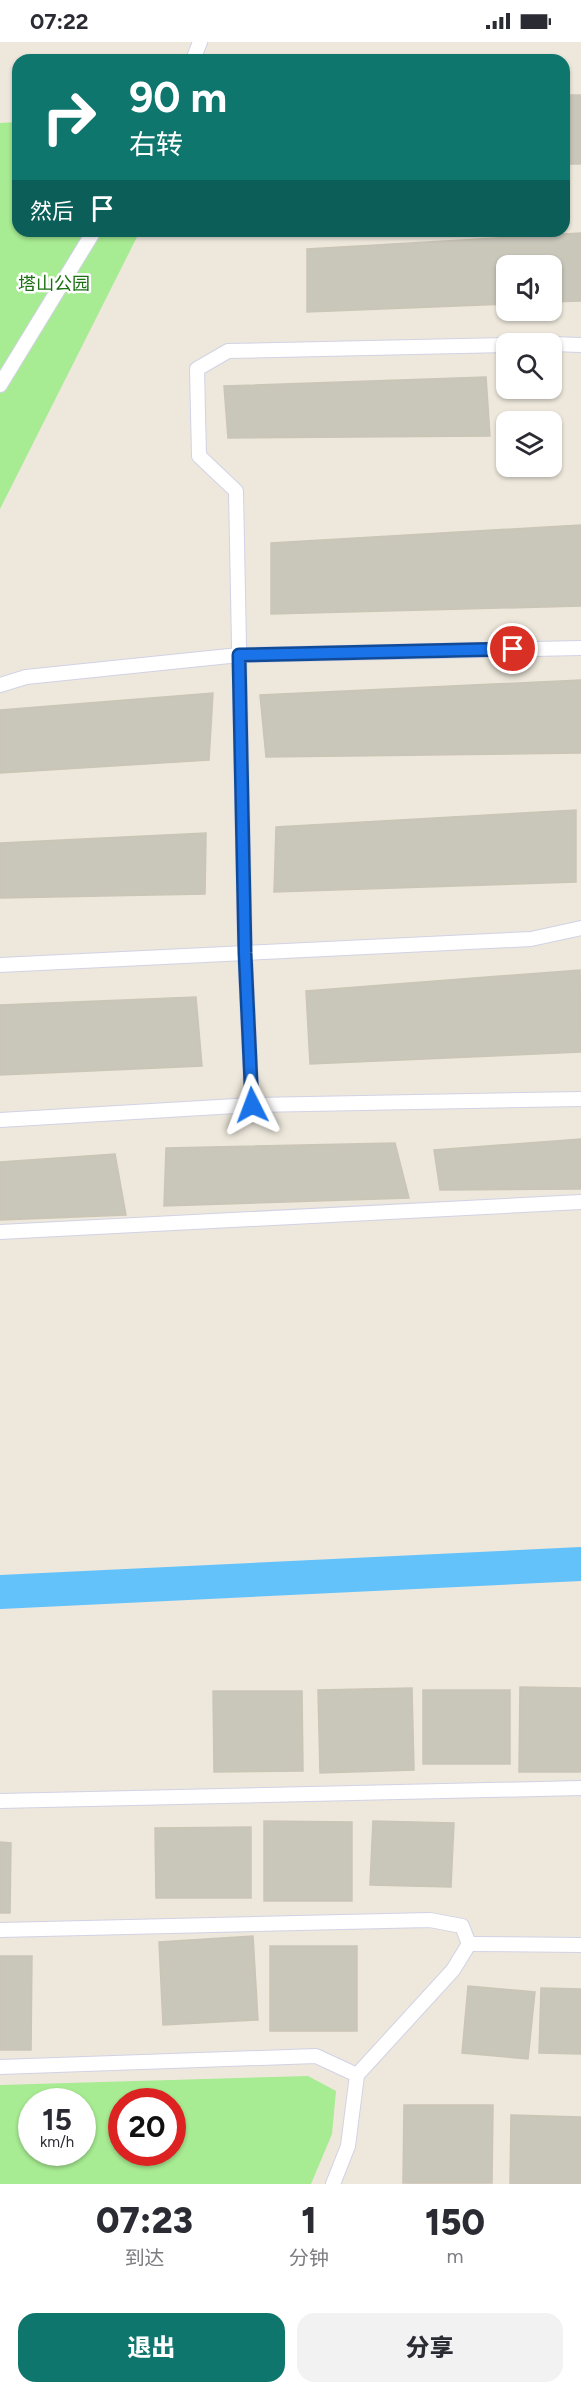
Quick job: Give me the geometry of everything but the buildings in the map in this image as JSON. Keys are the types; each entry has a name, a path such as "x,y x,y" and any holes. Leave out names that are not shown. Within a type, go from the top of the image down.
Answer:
{"lane":[{"path":"0,385 90,237"},
{"path":"562,344 581,345"},
{"path":"252,1105 245,953 236,492 199,456 197,369 228,351 496,345"},
{"path":"0,686 26,677 239,655 581,648"},
{"path":"0,965 531,939 581,928"},
{"path":"0,1120 252,1105 581,1099"},
{"path":"0,1232 581,1202"},
{"path":"0,1801 581,1788"},
{"path":"0,1929 430,1920 462,1926 469,1944"},
{"path":"469,1944 581,1945"},
{"path":"333,2184 348,2146 357,2074 453,1970 469,1944"},
{"path":"0,2067 315,2056 357,2074"}],"green space":[{"name":"塔山公园","path":"12,122 12,237 137,237 0,509 0,123"},
{"path":"308,2076 336,2091 332,2134 311,2184 0,2184 0,2085"}],"waterway":[{"path":"0,1592 581,1564"}],"route":[{"path":"252,1105 245,953 239,655 513,649"}]}
